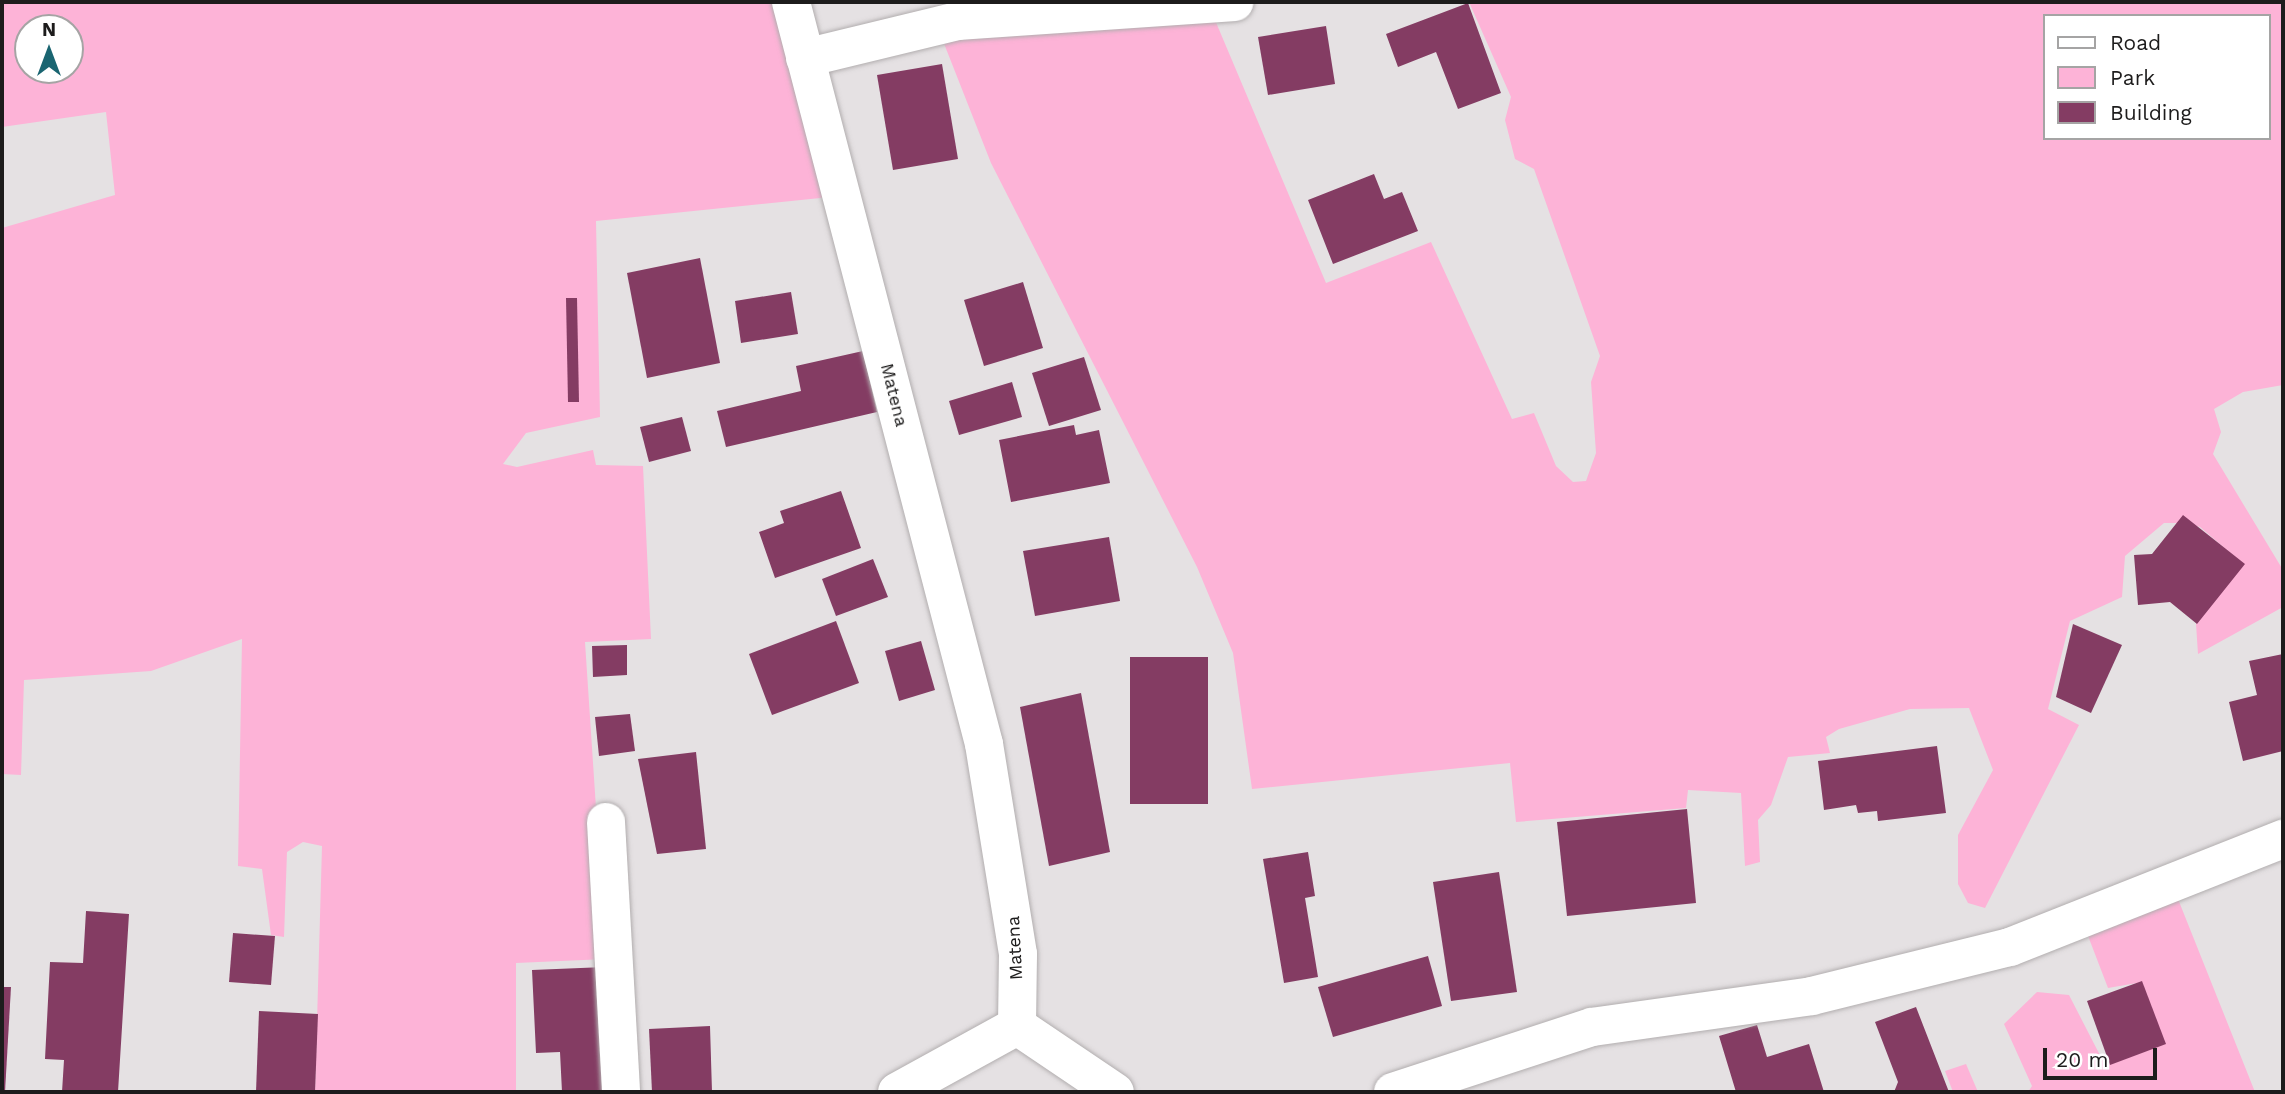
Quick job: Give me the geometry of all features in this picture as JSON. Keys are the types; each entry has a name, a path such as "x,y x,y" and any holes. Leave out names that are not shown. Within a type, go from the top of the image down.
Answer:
{"street":[{"name":"Matena","path":"791,2 984,744 1017,942 1017,1026"},
{"path":"805,58 958,21 1234,2"},
{"path":"606,822 621,1092"},
{"path":"1394,1092 1592,1027 1812,996 2010,947 2283,839"},
{"path":"897,1092 1017,1026 1115,1092"}],"green space":[{"path":"2,2 778,2 830,197 596,221 600,417 526,433 503,464 517,467 593,450 596,465 643,466 651,639 585,642 606,959 516,963 516,1092 315,1092 322,846 303,842 287,852 284,937 271,935 262,869 238,866 242,639 151,671 24,680 21,775 2,774 2,228 115,195 106,112 2,127"},
{"path":"1469,2 2283,2 2283,385 2243,392 2214,409 2221,432 2213,454 2283,570 2283,607 2198,654 2196,624 2243,564 2200,527 2186,523 2164,523 2125,556 2122,597 2070,621 2048,709 2079,725 1985,908 1968,903 1958,884 1958,835 1993,770 1969,708 1910,709 1839,729 1826,737 1830,753 1788,757 1771,805 1758,820 1760,862 1745,866 1741,793 1688,790 1686,808 1516,822 1510,763 1252,789 1233,653 1197,567 991,163 943,41 1215,20 1326,283 1431,242 1512,419 1534,413 1556,466 1573,482 1586,481 1596,453 1591,382 1600,356 1534,169 1515,159 1505,120 1511,97"},
{"path":"2176,894 2255,1092 2028,1092 2032,1086 2004,1024 2037,992 2069,995 2105,1065 2160,1041 2137,983 2108,988 2085,928"},
{"path":"1966,1064 1978,1092 1953,1092 1945,1071"}],"building":[{"path":"1468,3 1501,93 1458,109 1436,52 1398,67 1386,34"},
{"path":"1326,26 1335,84 1268,95 1258,37"},
{"path":"942,64 958,159 893,170 877,75"},
{"path":"1374,174 1384,199 1402,192 1418,231 1333,264 1308,200"},
{"path":"700,258 720,363 647,378 627,273"},
{"path":"1023,282 1043,348 984,366 964,300"},
{"path":"791,292 798,334 741,343 735,301"},
{"path":"566,298 577,298 579,402 568,402"},
{"path":"863,351 877,412 726,447 717,411 801,391 796,366"},
{"path":"1084,357 1101,410 1049,426 1032,373"},
{"path":"1012,382 1022,417 959,435 949,401"},
{"path":"682,417 691,451 649,462 640,427"},
{"path":"1074,425 1076,435 1099,430 1110,483 1011,502 999,440"},
{"path":"841,491 861,548 775,578 759,532 784,523 780,511"},
{"path":"2183,515 2245,564 2197,624 2170,602 2138,605 2134,555 2152,554"},
{"path":"1109,537 1120,601 1035,616 1023,551"},
{"path":"873,559 888,597 836,616 822,579"},
{"path":"836,621 859,683 772,715 749,654"},
{"path":"2073,624 2122,645 2091,713 2056,697"},
{"path":"921,641 935,690 899,701 885,651"},
{"path":"627,645 627,675 593,677 592,646"},
{"path":"2283,654 2283,751 2243,761 2229,702 2257,695 2249,661"},
{"path":"1130,657 1208,657 1208,804 1130,804"},
{"path":"1081,693 1110,852 1049,866 1020,707"},
{"path":"630,714 635,751 599,756 595,717"},
{"path":"1937,746 1946,813 1878,821 1877,811 1858,813 1856,805 1824,810 1818,761"},
{"path":"696,752 706,849 657,854 638,759"},
{"path":"1687,809 1696,903 1567,916 1557,822"},
{"path":"1308,852 1315,896 1305,898 1318,977 1284,983 1263,859"},
{"path":"1499,872 1517,992 1451,1001 1433,882"},
{"path":"86,911 129,914 118,1092 62,1092 64,1060 45,1059 50,962 83,963"},
{"path":"233,933 275,936 271,985 229,982"},
{"path":"1428,956 1442,1006 1333,1037 1318,987"},
{"path":"605,967 610,1092 562,1092 560,1052 536,1053 532,970"},
{"path":"2142,981 2166,1044 2110,1065 2087,1001"},
{"path":"2,987 11,987 5,1092 2,1092"},
{"path":"1916,1007 1949,1092 1894,1092 1898,1082 1875,1022"},
{"path":"259,1011 318,1014 315,1092 256,1092"},
{"path":"1757,1025 1767,1057 1809,1044 1824,1092 1736,1092 1719,1036"},
{"path":"710,1026 712,1092 652,1092 649,1029"}]}
